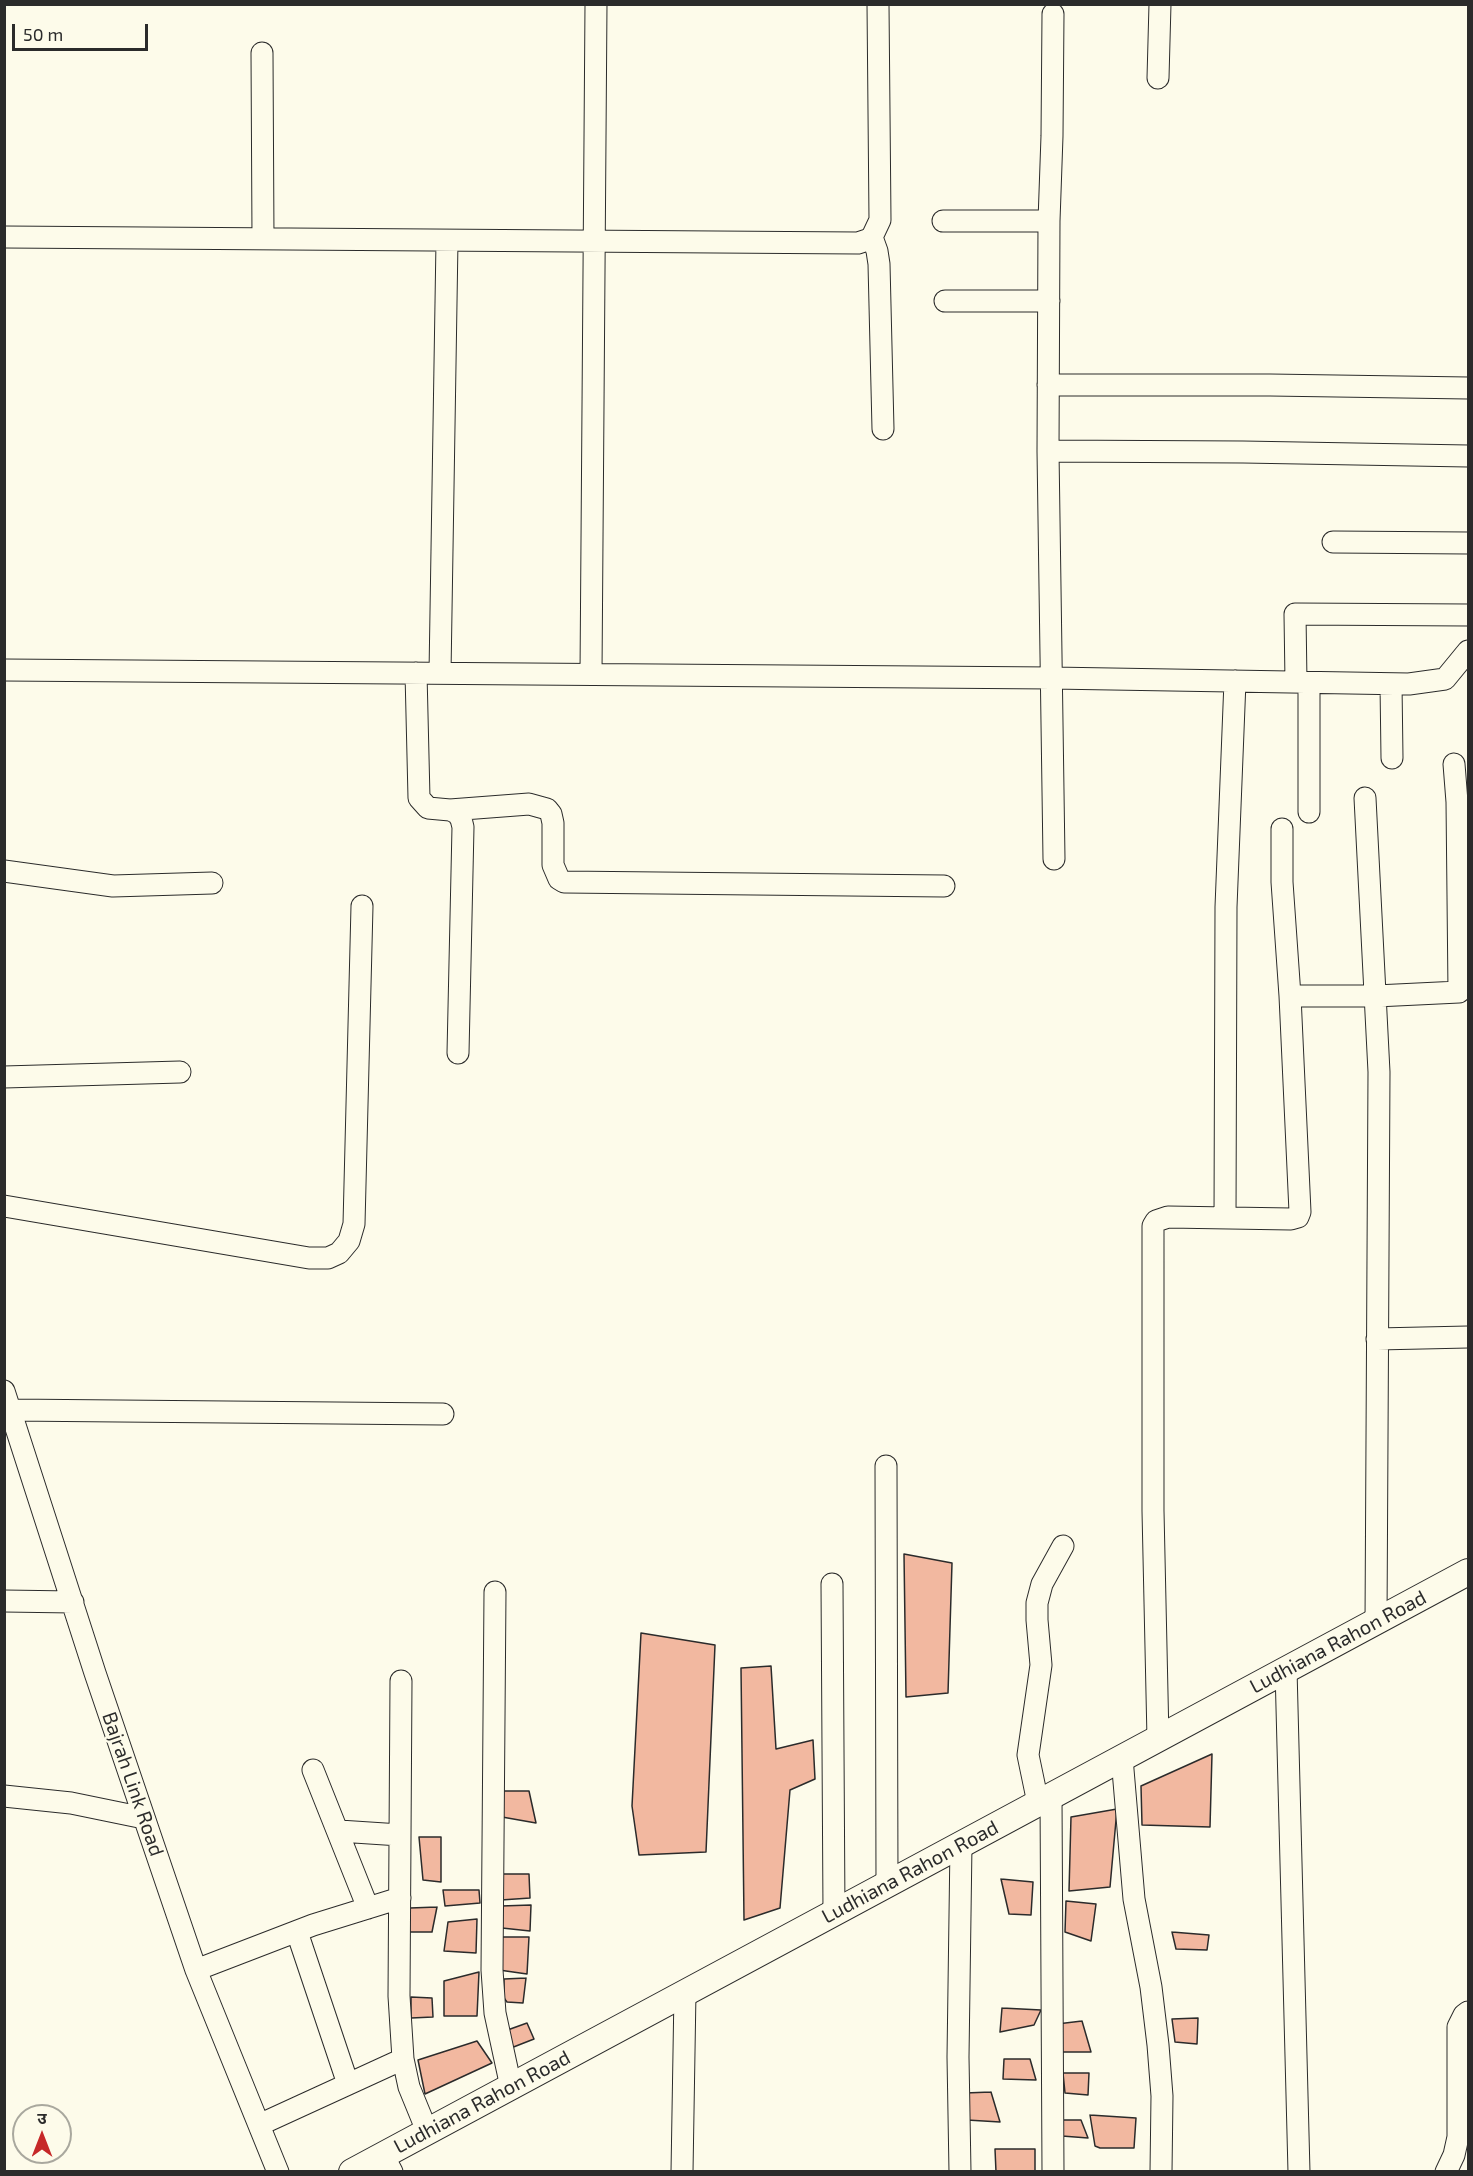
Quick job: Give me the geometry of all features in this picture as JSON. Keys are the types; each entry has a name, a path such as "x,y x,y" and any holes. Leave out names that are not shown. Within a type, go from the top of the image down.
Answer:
{"main road":[{"name":"Ludhiana Rahon Road","path":"352,2172 387,2163 427,2131 1468,1572"}],"street":[{"path":"591,675 596,4"},
{"path":"4,237 858,243 872,237 880,220 878,4"},
{"path":"1158,78 1160,4"},
{"path":"1053,14 1048,451 1054,859"},
{"path":"262,53 263,239"},
{"path":"943,221 1049,221"},
{"path":"872,237 879,264 883,429"},
{"path":"440,673 447,241"},
{"path":"945,302 1049,301"},
{"path":"1048,386 1270,385 1468,388"},
{"path":"1048,451 1468,456"},
{"path":"1333,542 1468,543"},
{"path":"1309,812 1302,682 1295,614 1468,615"},
{"path":"4,670 1052,678 1409,684 1445,679 1468,651"},
{"path":"416,673 419,798 428,808 450,810 529,804 547,809 553,823 553,865 559,879 564,882 944,886"},
{"path":"1225,1218 1226,907 1234,681"},
{"path":"1391,684 1392,758"},
{"path":"1290,996 1376,996 1459,992 1457,802 1454,764"},
{"path":"1365,798 1379,1072 1376,1622"},
{"path":"450,810 461,819 464,835 458,1053"},
{"path":"1158,1739 1153,1511 1153,1226 1156,1221 1168,1217 1291,1220 1298,1217 1300,1212 1282,882 1282,829"},
{"path":"4,871 113,886 212,883"},
{"path":"4,1206 309,1258 328,1258 339,1253 349,1241 354,1224 362,906"},
{"path":"4,1077 180,1072"},
{"path":"1377,1339 1468,1337"},
{"path":"7,1401 442,1414"},
{"name":"Bajrah Link Road","path":"7,1401 196,1970 278,2172"},
{"path":"886,1466 887,1884"},
{"path":"1053,2172 1045,1800 1028,1755 1041,1665 1037,1603 1042,1584 1063,1546"},
{"path":"832,1584 834,1913"},
{"path":"495,1592 492,1970 495,2013 510,2086"},
{"path":"4,1601 73,1602"},
{"path":"1286,1669 1299,2172"},
{"path":"401,1681 399,1995 403,2059 409,2086 427,2131"},
{"path":"1122,1758 1134,1899 1151,1987 1158,2045 1162,2096 1161,2172"},
{"path":"313,1770 368,1908"},
{"path":"4,1796 71,1803 144,1818"},
{"path":"339,1832 400,1835"},
{"path":"960,2172 958,2057 961,1844"},
{"path":"196,1970 297,1932 400,1898"},
{"path":"297,1932 348,2084"},
{"path":"682,2172 685,1992"},
{"path":"1446,2172 1454,2155 1458,2138 1458,2027 1468,2012"},
{"path":"259,2125 403,2059"}],"building":[{"path":"904,1554 952,1563 948,1693 906,1697"},
{"path":"641,1633 715,1645 706,1852 639,1855 632,1806"},
{"path":"771,1666 776,1749 813,1740 815,1779 790,1790 780,1908 744,1920 741,1668"},
{"path":"1212,1754 1210,1827 1142,1825 1141,1786"},
{"path":"502,1791 529,1791 536,1823 502,1817"},
{"path":"1117,1809 1110,1887 1069,1891 1071,1817"},
{"path":"419,1837 441,1837 441,1882 423,1880"},
{"path":"500,1874 529,1874 530,1898 501,1900"},
{"path":"1001,1879 1033,1882 1031,1915 1009,1914"},
{"path":"443,1890 479,1890 480,1903 445,1906"},
{"path":"1066,1901 1096,1904 1091,1941 1065,1932"},
{"path":"531,1905 530,1931 502,1928 501,1906"},
{"path":"437,1907 432,1932 406,1932 410,1908"},
{"path":"477,1919 476,1953 444,1951 448,1922"},
{"path":"1172,1932 1209,1935 1207,1950 1176,1949"},
{"path":"502,1937 529,1937 527,1974 499,1970"},
{"path":"479,1972 477,2016 444,2016 444,1981"},
{"path":"526,1978 523,2003 507,2002 504,1998 504,1979"},
{"path":"411,1997 432,1998 433,2017 411,2018"},
{"path":"1002,2008 1041,2010 1034,2025 1000,2032"},
{"path":"1198,2018 1197,2044 1175,2042 1172,2019"},
{"path":"1082,2021 1091,2052 1060,2052 1057,2024"},
{"path":"527,2023 534,2039 511,2048 502,2032"},
{"path":"477,2041 492,2063 425,2094 418,2060"},
{"path":"1004,2059 1030,2059 1036,2080 1003,2079"},
{"path":"1063,2073 1089,2073 1088,2095 1065,2093"},
{"path":"991,2092 1000,2122 967,2120 965,2093"},
{"path":"1090,2115 1136,2118 1134,2148 1095,2146"},
{"path":"1059,2120 1081,2120 1088,2138 1062,2136"},
{"path":"995,2149 1035,2149 1035,2172 996,2172"}]}
